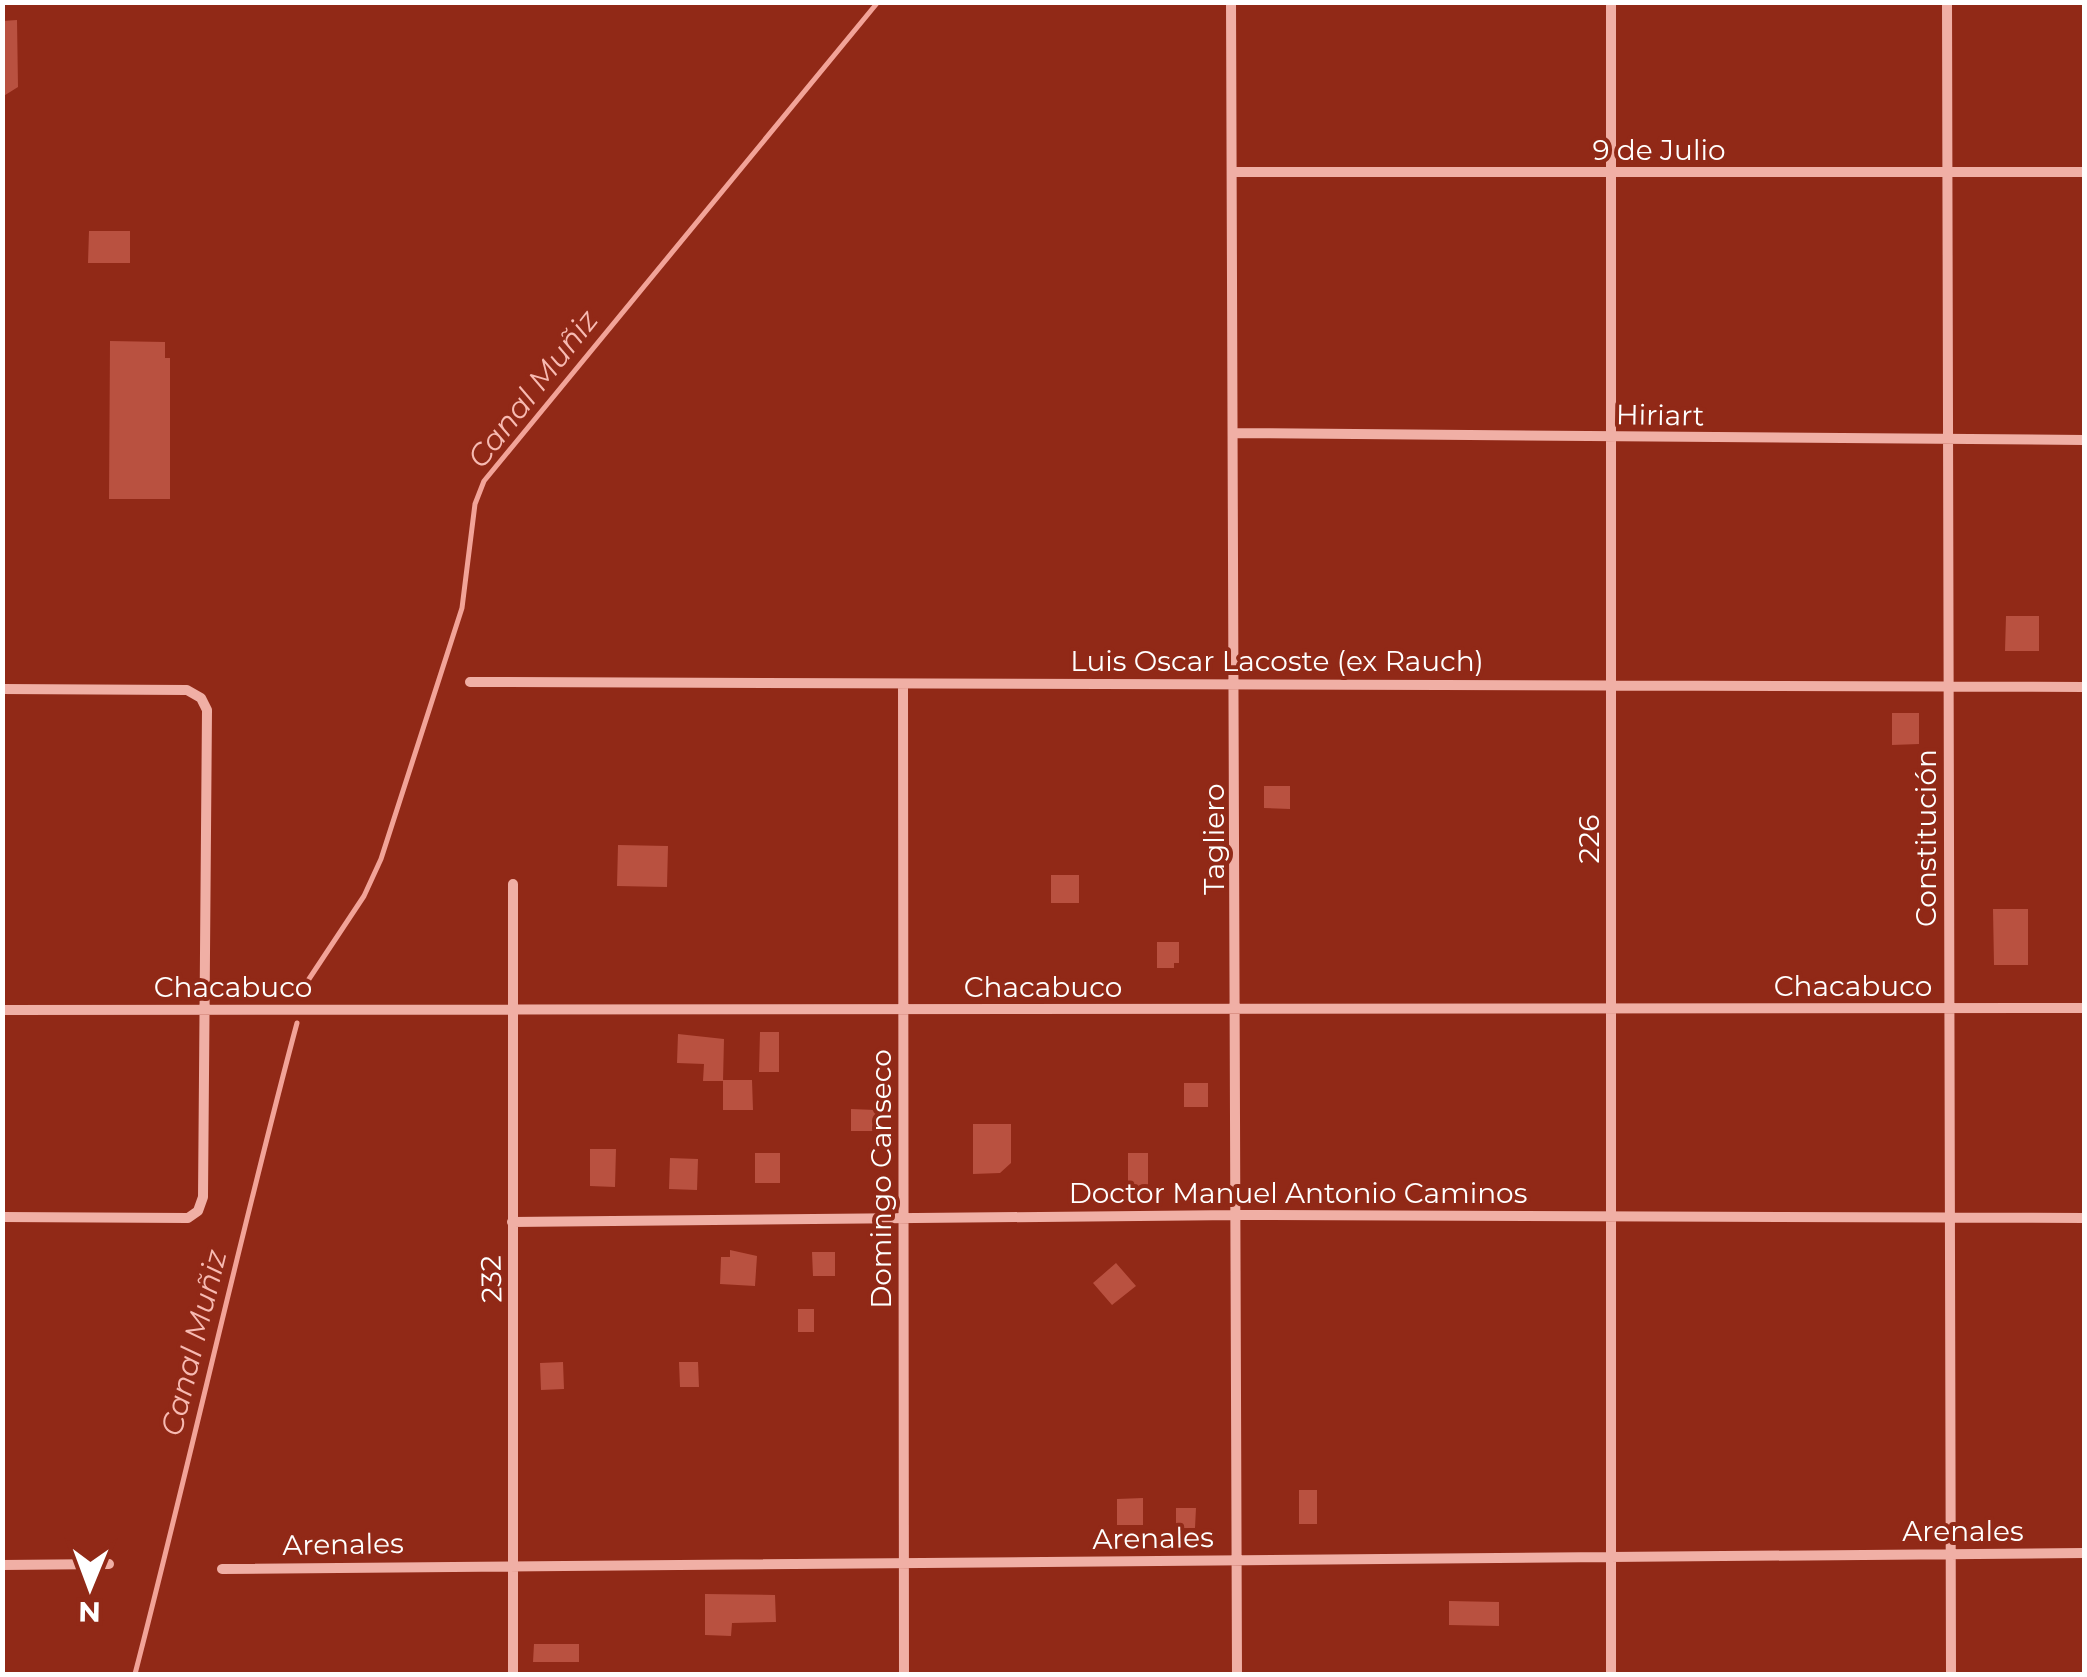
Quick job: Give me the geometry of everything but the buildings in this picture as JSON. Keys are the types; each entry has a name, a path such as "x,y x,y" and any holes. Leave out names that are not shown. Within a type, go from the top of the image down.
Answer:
{"street":[{"name":"Tagliero","path":"1231,2 1236,433 1237,1674"},
{"name":"226","path":"1611,2 1611,1674"},
{"name":"Constitución","path":"1946,2 1951,440 1948,1008 1951,1674"},
{"name":"9 de Julio","path":"1234,172 2084,172"},
{"name":"Hiriart","path":"1236,433 2084,440"},
{"name":"Luis Oscar Lacoste (ex Rauch)","path":"470,682 2084,687"},
{"name":"Domingo Canseco","path":"902,684 904,1674"},
{"path":"2,689 187,690 201,698 207,710 203,1197 198,1210 188,1218 2,1217"},
{"name":"232","path":"513,884 514,1674"},
{"name":"Chacabuco","path":"2,1010 2084,1008"},
{"name":"Doctor Manuel Antonio Caminos","path":"512,1222 1236,1215 2084,1218"},
{"name":"Arenales","path":"222,1569 514,1563 2084,1553"},
{"path":"2,1565 109,1564"}],"waterway":[{"name":"Canal Muñiz","path":"307,982 364,896 381,859 462,608 475,504 484,481 878,2"},
{"name":"Canal Muñiz","path":"135,1674 297,1023"}]}
